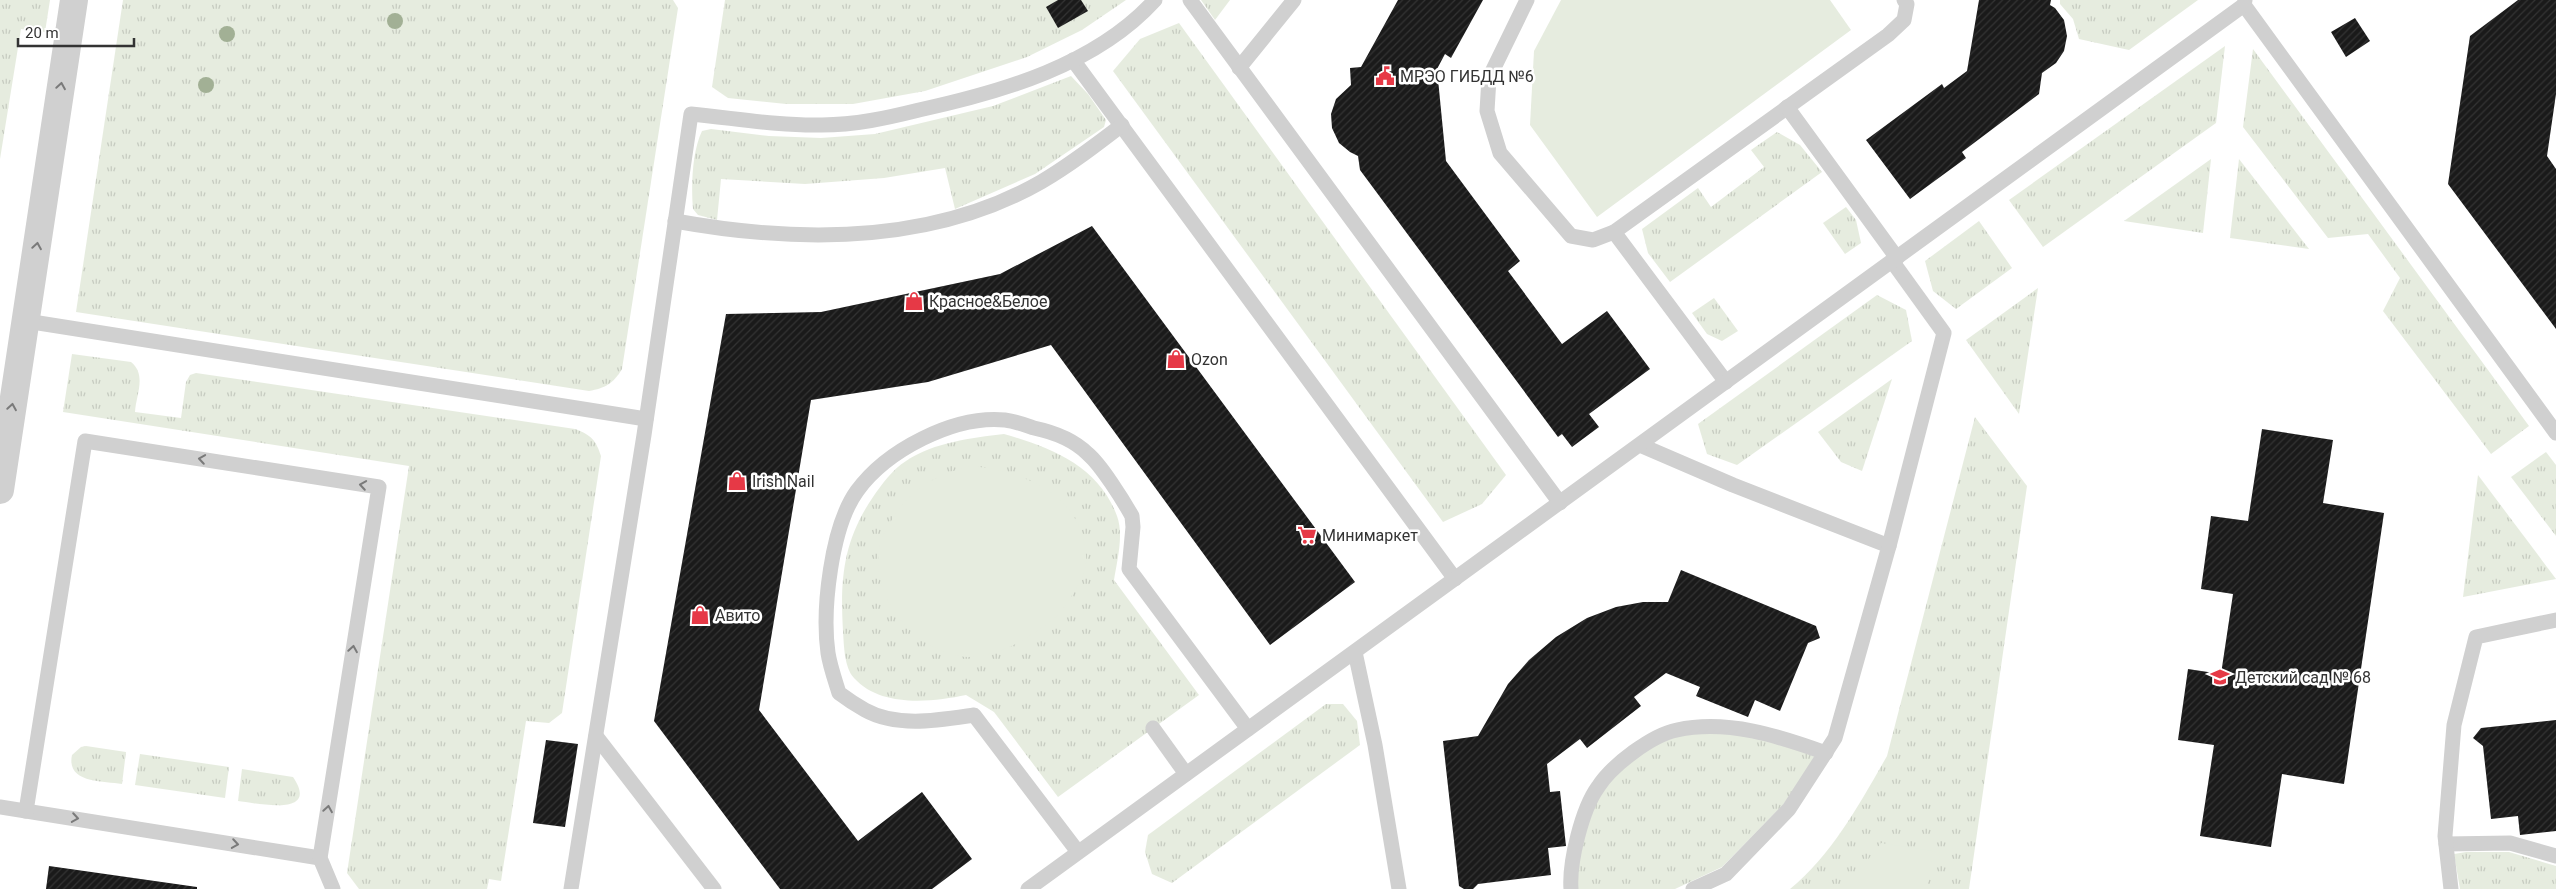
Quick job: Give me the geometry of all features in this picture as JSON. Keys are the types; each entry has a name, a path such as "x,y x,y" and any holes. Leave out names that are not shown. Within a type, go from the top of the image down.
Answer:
{"street":[{"path":"0,490 74,0"}],"lane":[{"path":"571,889 646,419 690,114 814,125 872,121 971,99 1073,60 1112,38 1143,14 1155,0"},
{"path":"1190,0 1560,503"},
{"path":"1240,68 1294,0"},
{"path":"1527,0 1489,78 1487,111 1500,153 1571,236 1593,240 1614,232 1888,35 1904,20 1907,4 1904,0"},
{"path":"1032,888 1078,852 1895,260 2245,3 2556,433"},
{"path":"1073,60 1454,579"},
{"path":"1693,889 1726,874 1789,809 1836,738 1889,546 1944,333 1787,106"},
{"path":"675,221 739,230 816,236 891,232 977,211 1040,182 1081,156 1122,125"},
{"path":"1614,232 1726,382"},
{"path":"26,321 646,419"},
{"path":"1078,852 974,715 937,721 898,720 867,711 839,693 828,651 827,611 834,547 843,516 856,492 878,466 902,448 952,427 981,421 1004,420 1050,432 1089,454 1132,516 1133,527 1129,569 1248,729"},
{"path":"26,811 85,441 379,487 320,858 333,889"},
{"path":"1640,445 1733,485 1889,546"},
{"path":"2450,889 2446,844 2454,725 2476,638 2556,620"},
{"path":"1355,652 1375,745 1399,889"},
{"path":"1570,889 1579,830 1598,787 1633,751 1676,730 1721,727 1774,734 1826,753"},
{"path":"1154,728 1186,774"},
{"path":"596,736 714,889"},
{"path":"0,806 320,858"},
{"path":"2446,844 2510,842 2556,856"}],"green space":[{"path":"0,0 50,0 45,32 21,29 0,159"},
{"path":"123,0 673,0 678,8 622,369 619,374 608,384 589,391 76,312"},
{"path":"725,0 1126,0 1082,30 1027,57 925,91 853,104 786,104 728,98 712,87"},
{"path":"1201,0 1230,0 1215,20"},
{"path":"1561,0 1830,0 1851,30 1597,217 1530,125 1534,51"},
{"path":"2060,0 2198,0 2129,50 2079,39 2073,19 2060,4"},
{"path":"1179,23 1506,475 1482,504 1443,522 1113,71 1140,39"},
{"path":"2225,46 2216,123 2043,247 2009,200"},
{"path":"2253,49 2529,426 2491,454 2383,311 2400,278 2368,234 2328,238 2243,127"},
{"path":"1071,76 1088,94 1106,120 1104,127 1035,174 955,209 945,168 884,178 805,184 721,179 717,220 698,215 693,209 693,169 696,149 702,131 711,129 769,136 821,138 875,134 993,106"},
{"path":"1777,132 1800,145 1822,172 1670,282 1648,253 1642,229 1698,188 1711,207 1764,167 1751,150"},
{"path":"2211,159 2203,233 2124,221"},
{"path":"2239,159 2309,249 2230,238"},
{"path":"1846,207 1856,220 1861,243 1845,254 1823,223"},
{"path":"1979,221 2012,268 1956,309 1933,291 1925,261"},
{"path":"2038,288 2019,414 1966,340"},
{"path":"1877,295 1906,310 1912,341 1737,465 1707,454 1698,424"},
{"path":"1714,298 1738,331 1722,341 1707,334 1692,313"},
{"path":"72,354 131,362 136,367 140,379 135,412 181,418 186,382 190,375 196,373 575,429 589,436 595,442 601,456 562,713 549,723 526,721 501,881 489,879 487,889 359,889 347,873 409,466 63,412"},
{"path":"1892,379 1862,471 1841,462 1818,432"},
{"path":"1975,417 2027,486 1969,889 1790,889 1832,844 1856,810 1887,756"},
{"path":"1004,434 1055,452 1071,461 1098,484 1109,499 1119,523 1119,548 1114,580 1199,695 1058,797 994,712 966,695 923,701 892,698 878,694 865,688 854,678 848,668 845,656 842,594 846,561 855,529 876,492 896,469 906,461 929,449 979,437"},
{"path":"2546,452 2556,465 2556,536 2511,477"},
{"path":"972,466 1008,473 1026,479 1043,487 1057,497 1069,510 1079,526 1086,561 1082,578 1075,591 1065,607 1048,624 1007,648 974,657 966,657 941,651 925,642 910,630 897,616 888,600 881,582 878,564 880,545 884,534 900,507 908,498 927,483 937,478"},
{"path":"2478,475 2556,579 2463,597"},
{"path":"1326,704 1343,704 1357,721 1360,745 1172,883 1152,874 1145,852 1148,835"},
{"path":"1723,732 1772,739 1817,755 1783,805 1722,867 1675,889 1575,889 1583,832 1600,791 1633,756 1676,734"},
{"path":"86,746 126,752 122,784 87,779 74,771 72,755 81,747"},
{"path":"140,754 229,767 225,798 135,785"},
{"path":"242,769 293,777 299,790 299,798 292,803 282,805 238,801"},
{"path":"1881,843 1933,851 1927,889 1845,889"},
{"path":"2466,852 2509,852 2556,866 2556,889 2460,889 2454,854"}],"building":[{"path":"1058,0 1081,0 1088,11 1058,28 1046,7"},
{"path":"1398,0 1483,0 1451,58 1445,54 1437,69 1446,161 1520,261 1508,271 1562,344 1607,311 1650,369 1589,414 1599,427 1572,447 1562,434 1558,437 1360,170 1358,156 1339,143 1332,128 1331,114 1336,99 1351,85 1350,68 1361,67"},
{"path":"1979,0 2051,0 2050,5 2055,8 2064,20 2067,36 2064,51 2056,63 2042,73 2039,94 1962,152 1966,158 1910,199 1866,140 1942,84 1944,88 1967,71"},
{"path":"2518,0 2556,0 2556,94 2547,156 2556,169 2556,329 2448,184 2470,36"},
{"path":"2355,18 2370,41 2346,57 2331,32"},
{"path":"1092,226 1355,582 1270,645 1051,345 928,382 811,400 759,710 858,841 922,792 972,859 932,889 780,889 654,721 726,314 821,312 1000,274"},
{"path":"2262,429 2333,440 2323,503 2384,513 2344,784 2282,774 2271,847 2200,836 2214,745 2178,740 2188,669 2221,674 2233,594 2201,589 2211,516 2248,521"},
{"path":"1681,570 1816,626 1820,638 1808,643 1780,711 1755,700 1748,717 1696,696 1700,687 1666,673 1634,697 1641,706 1587,748 1580,739 1547,764 1550,792 1560,791 1566,846 1548,848 1551,875 1478,884 1473,889 1464,889 1459,886 1443,741 1478,736 1508,684 1529,660 1556,637 1587,618 1616,607 1643,602 1668,602"},
{"path":"2556,720 2556,831 2520,835 2518,816 2491,819 2483,746 2473,738 2481,728"},
{"path":"546,740 578,744 565,827 533,823"},
{"path":"49,866 197,887 197,889 46,889"}],"place":[{"name":"МРЭО ГИБДД №6","path":"1385,76"},
{"name":"Красное&Белое","path":"914,301"},
{"name":"Ozon","path":"1176,359"},
{"name":"Irish Nail","path":"737,481"},
{"name":"Минимаркет","path":"1307,535"},
{"name":"Авито","path":"700,615"},
{"name":"Детский сад № 68","path":"2220,677"}]}
